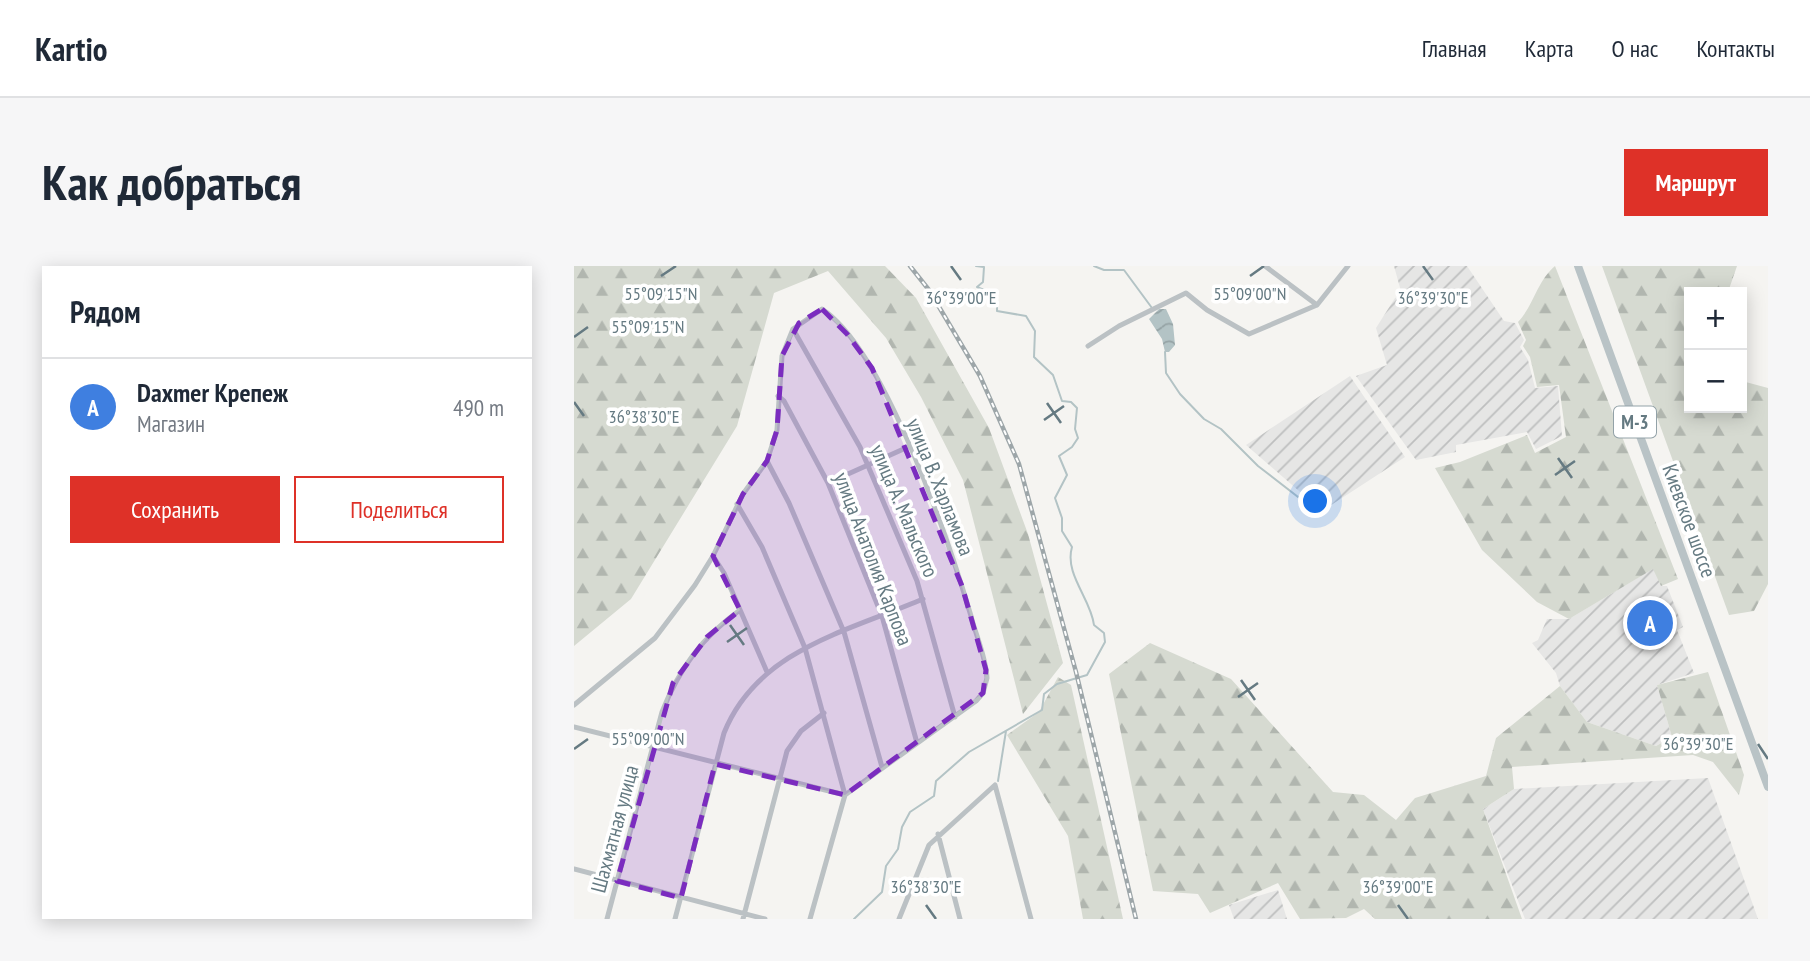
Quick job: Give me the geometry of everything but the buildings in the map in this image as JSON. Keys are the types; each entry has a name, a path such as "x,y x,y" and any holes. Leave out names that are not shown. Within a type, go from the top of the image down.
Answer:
{"highway":[{"name":"Киевское шоссе","path":"1578,266 1768,787"}],"street":[{"path":"1265,266 1317,305"},
{"path":"1088,346 1119,326 1186,293 1207,310 1250,334 1317,305 1348,266"},
{"name":"улица В. Харламова","path":"793,329 822,309 841,327 872,368 947,540 986,670 984,693 955,717 845,795"},
{"path":"574,705 655,638 713,556 737,504 767,461 777,430 782,356 793,329"},
{"name":"улица А. Мальского","path":"793,329 835,398 868,466 923,599 955,717"},
{"name":"улица Анатолия Карпова","path":"778,396 784,401 828,483 882,617 917,743"},
{"path":"828,483 908,447"},
{"path":"767,461 789,503 844,632 882,767"},
{"path":"737,504 762,547 804,648 845,795 810,919"},
{"path":"713,556 767,672"},
{"path":"675,919 715,764 733,709 748,689 767,672 804,648 923,599"},
{"name":"Шахматная улица","path":"607,919 669,692 688,659 707,637 740,610"},
{"path":"744,916 779,779 793,741 812,720 824,713"},
{"path":"574,727 845,795"},
{"path":"899,919 929,845 938,833 995,785 1031,919"},
{"path":"938,833 960,919"},
{"path":"574,869 744,916 765,919"}],"highlighted area":[{"path":"822,309 847,334 872,368 962,586 986,670 983,693 845,795 715,764 681,898 617,881 673,683 707,637 740,610 713,556 743,494 767,461 777,430 782,356 799,323"}],"shaded area":[{"path":"1394,266 1467,266 1504,321 1515,323 1524,340 1520,347 1528,360 1535,388 1558,386 1562,436 1536,449 1527,432 1456,445 1456,452 1416,460 1356,376 1387,365 1376,328 1395,298 1402,295"},
{"path":"1350,376 1405,457 1322,511 1246,445"},
{"path":"1654,568 1661,586 1667,586 1683,627 1677,630 1694,673 1657,685 1672,737 1656,746 1587,722 1560,686 1556,673 1532,643 1538,640 1547,619 1569,619"},
{"path":"1708,778 1758,919 1525,919 1483,809 1514,789"},
{"path":"1278,890 1287,919 1234,919 1229,905"}],"green space":[{"path":"574,266 885,266 916,298 989,428 1028,534 1063,663 1023,714 963,480 921,397 886,338 828,271 774,293 737,426 631,599 574,646"},
{"path":"1555,266 1678,579 1661,586 1653,569 1569,619 1537,602 1482,550 1435,468 1460,462 1527,435 1535,453 1566,437 1559,385 1537,387 1530,357 1523,346 1526,340 1518,322"},
{"path":"1602,266 1737,266 1730,287 1684,287 1684,413 1747,413 1747,382 1768,388 1768,584 1754,611 1729,615"},
{"path":"1150,643 1231,679 1333,792 1364,795 1396,820 1415,798 1486,776 1496,738 1560,686 1587,722 1656,746 1672,737 1657,685 1708,672 1744,775 1739,795 1713,762 1693,755 1512,767 1514,789 1483,809 1522,919 1375,919 1364,909 1346,918 1300,919 1278,883 1210,913 1198,894 1153,891 1109,674"},
{"path":"1058,677 1071,685 1123,919 1083,919 1068,836 1007,735 1039,712"}],"water":[{"path":"1159,309 1166,309 1173,324 1175,345 1169,352 1165,352 1162,339 1149,319"}],"waterway":[{"path":"854,919 882,892 886,866 898,849 902,827 910,812 934,796 936,781 969,752 1042,710 1044,694 1057,684 1087,675 1105,642 1104,633 1094,625 1075,577 1072,547 1062,531 1062,518 1055,498 1067,475 1059,456 1072,447 1078,438 1075,429 1077,408 1071,402 1062,401 1053,375 1034,357 1035,331 1026,316 997,311 997,301 989,301 984,290 977,287 983,282 984,267 976,266"},
{"path":"1094,266 1104,270 1124,270 1152,308"},
{"path":"1165,352 1166,373 1180,394 1258,466 1320,514"},
{"path":"998,781 1006,731"}],"railway":[{"path":"910,266 929,290 980,376 1019,464 1076,672 1136,919"}],"place":[{"name":"Daxmer Крепеж","path":"1650,623"}]}
